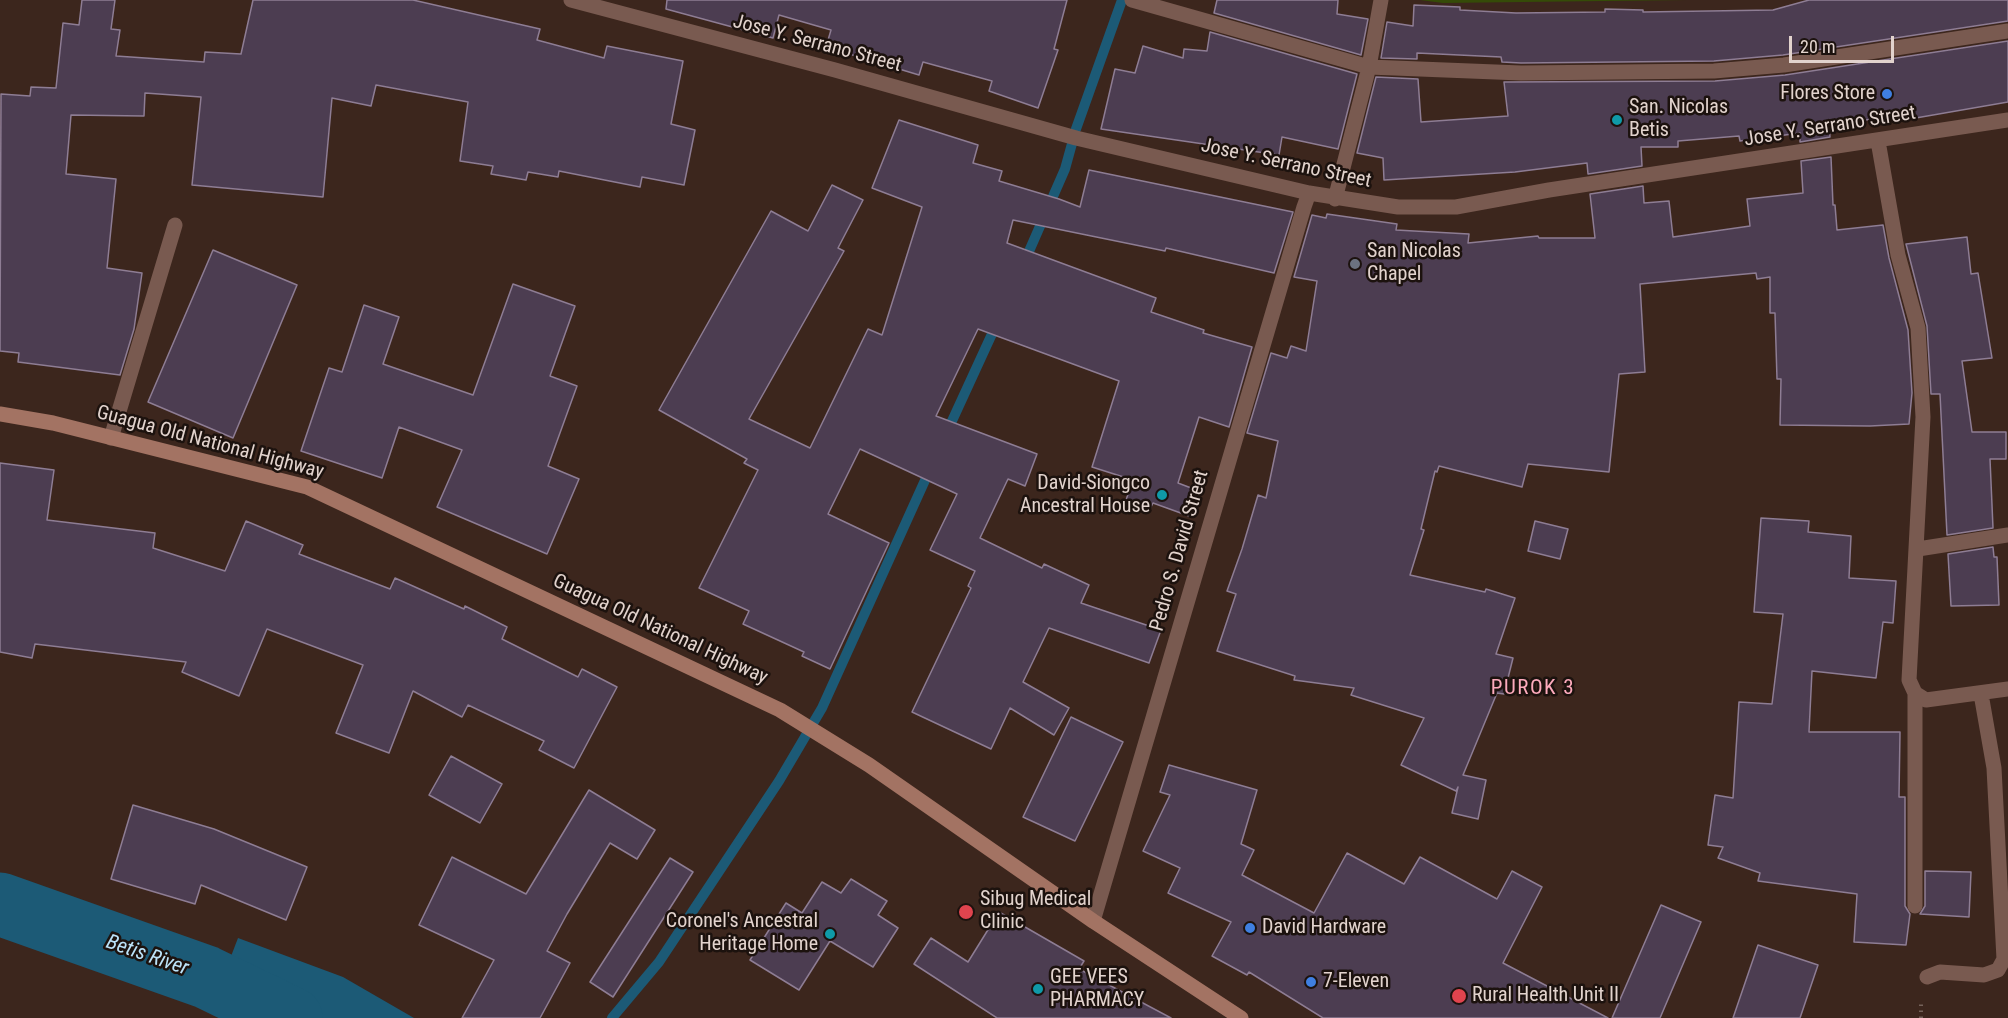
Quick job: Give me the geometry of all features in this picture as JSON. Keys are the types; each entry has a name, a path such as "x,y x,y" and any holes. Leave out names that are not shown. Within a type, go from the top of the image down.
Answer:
{"main road":[{"name":"Guagua Old National Highway","path":"0,414 53,423 307,487 780,710 869,765 1093,921 1240,1018"}],"street":[{"name":"Jose Y. Serrano Street","path":"571,0 835,70 1076,138 1335,199 1398,207 1456,207 1549,190 2008,120"},
{"path":"1132,0 1369,67 1521,73 1714,71 1784,65 2008,31"},
{"path":"1335,199 1369,67 1381,0"},
{"path":"1878,141 1898,255 1918,328 1923,417 1918,549 1909,680 1916,693 1926,700 2008,689"},
{"name":"Pedro S. David Street","path":"1093,921 1309,193"},
{"path":"111,438 175,225"},
{"path":"1918,549 2008,535"},
{"path":"1916,693 1916,906"},
{"path":"1927,977 1940,972 1984,975 1998,970 2004,959 1994,768 1981,694"}],"green space":[{"path":"1420,0 1687,0 1443,3"}],"water":[{"path":"238,938 343,977 414,1018 239,1018 212,1006"}],"building":[{"path":"82,0 115,0 111,29 120,30 116,56 204,62 205,52 241,54 253,0 413,0 540,29 537,40 604,58 607,46 683,61 671,124 695,130 684,185 642,177 640,187 559,171 558,177 528,172 526,180 491,174 493,166 460,161 468,102 376,85 371,106 332,98 323,197 192,185 201,97 145,93 144,116 71,115 66,174 116,179 107,268 142,273 134,329 120,375 18,362 19,353 0,351 1,94 30,96 31,87 56,88 63,23 79,25"},
{"path":"667,0 1067,0 1054,49 1058,50 1038,108 989,91 992,81 923,62 919,75 826,47 831,30 779,15 773,38 666,9"},
{"path":"1217,0 1338,0 1337,14 1368,19 1361,55 1214,13"},
{"path":"1809,0 2008,0 2008,21 1783,55 1714,61 1521,63 1502,62 1501,57 1417,53 1417,59 1381,58 1387,22 1413,26 1414,5 1516,13 1605,12 1605,9 1643,10 1643,12 1773,10"},
{"path":"1210,32 1357,74 1338,149 1282,137 1279,155 1101,129 1115,69 1135,73 1143,46 1183,58 1184,49 1207,51"},
{"path":"2008,41 2008,102 1910,119 1909,113 1829,126 1830,137 1800,142 1800,133 1740,141 1739,136 1678,141 1678,147 1641,147 1642,166 1588,174 1587,163 1515,172 1384,180 1383,158 1357,153 1376,77 1418,79 1421,122 1508,116 1504,82 1715,81 1785,75"},
{"path":"899,120 978,145 973,163 1002,171 999,181 1080,207 1089,170 1293,212 1274,273 1166,248 1165,251 1013,220 1007,243 1156,298 1151,312 1204,330 1203,333 1252,347 1229,427 1199,417 1178,483 1199,491 1189,516 1153,503 1150,509 1126,500 1133,480 1092,467 1119,381 978,329 936,416 1037,454 1025,486 1008,479 980,538 1042,568 1044,564 1089,585 1081,603 1161,630 1149,663 1049,628 1023,682 1069,708 1054,735 1010,708 991,749 912,712 971,588 968,586 975,571 930,550 957,494 860,449 828,514 889,543 830,669 802,656 804,652 743,624 749,611 699,588 758,470 744,463 747,459 659,410 771,211 808,231 832,185 863,200 838,248 844,251 749,419 810,448 868,329 882,335 922,207 872,188"},
{"path":"1831,157 1833,205 1835,205 1837,230 1883,225 1889,258 1908,330 1912,393 1909,424 1780,425 1781,379 1777,379 1775,313 1770,313 1770,277 1757,279 1756,273 1640,284 1645,372 1619,374 1609,472 1528,464 1522,487 1439,466 1437,472 1435,471 1421,529 1424,530 1410,575 1485,592 1486,589 1515,598 1496,654 1513,658 1504,694 1497,693 1463,775 1486,780 1478,819 1452,813 1458,787 1456,791 1401,765 1424,718 1351,695 1354,688 1294,680 1295,676 1217,651 1236,594 1227,591 1258,495 1266,498 1278,441 1247,433 1271,353 1287,358 1291,346 1306,351 1317,281 1294,277 1312,215 1326,218 1327,214 1397,224 1396,230 1469,234 1468,243 1538,236 1539,238 1595,238 1590,194 1643,186 1644,203 1669,201 1673,237 1750,226 1747,199 1803,193 1801,161"},
{"path":"1967,237 1971,274 1978,273 1992,358 1962,361 1972,432 2006,432 2006,459 1990,459 1993,528 1947,535 1940,394 1931,394 1927,326 1906,244"},
{"path":"213,250 297,285 233,438 148,402"},
{"path":"513,284 575,306 550,376 577,386 548,466 579,479 547,554 437,507 462,450 399,427 382,478 301,451 329,368 342,372 364,305 399,317 383,364 473,395"},
{"path":"0,463 54,470 47,520 155,533 153,548 225,571 246,521 303,545 299,554 390,589 395,578 464,609 465,606 507,627 502,639 578,677 582,669 617,687 574,768 539,750 544,741 468,705 462,717 413,691 389,753 336,733 363,665 267,629 239,696 182,672 186,662 35,644 32,658 0,652"},
{"path":"1761,518 1809,521 1808,532 1851,536 1849,578 1896,581 1893,623 1883,622 1876,678 1812,671 1809,732 1900,732 1899,797 1905,797 1905,906 1910,914 1906,945 1854,942 1857,894 1758,881 1760,873 1718,858 1723,847 1708,845 1715,795 1733,798 1739,702 1772,704 1783,614 1754,612"},
{"path":"1535,521 1568,529 1560,559 1528,551"},
{"path":"1993,547 1994,557 1997,557 1999,605 1951,606 1948,554"},
{"path":"1071,717 1123,742 1075,841 1023,817"},
{"path":"451,756 502,784 480,823 429,795"},
{"path":"1169,765 1257,790 1241,844 1254,850 1242,875 1314,913 1347,853 1404,884 1420,857 1497,899 1512,871 1542,887 1503,963 1608,1018 1323,1018 1249,972 1247,975 1212,956 1231,922 1168,893 1180,868 1143,851 1170,795 1160,792"},
{"path":"589,790 655,830 637,859 610,843 547,951 570,963 540,1018 462,1018 494,960 419,925 452,857 526,894"},
{"path":"133,805 214,829 307,867 286,920 201,885 195,904 111,879"},
{"path":"670,858 693,872 613,997 590,982"},
{"path":"1925,871 1971,872 1969,917 1920,914 1925,906"},
{"name":"Coronel's Ancestral Heritage Home","path":"851,879 887,901 878,915 898,928 873,967 830,941 799,990 750,960 786,903 802,913 822,882 841,893"},
{"path":"1661,905 1701,922 1660,1018 1612,1018"},
{"path":"999,912 1084,961 1079,969 1171,1018 997,1018 914,964 931,938 968,962"},
{"path":"1758,945 1818,965 1800,1018 1733,1018"}],"waterway":[{"path":"1076,129 1122,0"},
{"path":"1023,265 1065,169 1073,140"},
{"path":"946,434 997,323"},
{"path":"612,1018 659,962 779,781 822,708 931,467"},
{"name":"Betis River","path":"0,904 206,977 291,1018"}],"place":[{"name":"Flores Store","path":"1887,94"},
{"name":"San. Nicolas Betis","path":"1617,120"},
{"name":"San Nicolas Chapel","path":"1355,264"},
{"name":"David-Siongco Ancestral House","path":"1162,495"},
{"name":"Sibug Medical Clinic","path":"966,912"},
{"name":"David Hardware","path":"1250,928"},
{"name":"Coronel's Ancestral Heritage Home","path":"830,934"},
{"name":"7-Eleven","path":"1311,982"},
{"name":"GEE VEES PHARMACY","path":"1038,989"},
{"name":"Rural Health Unit II","path":"1459,996"}],"district":[{"name":"PUROK 3","path":"1533,689"}]}
